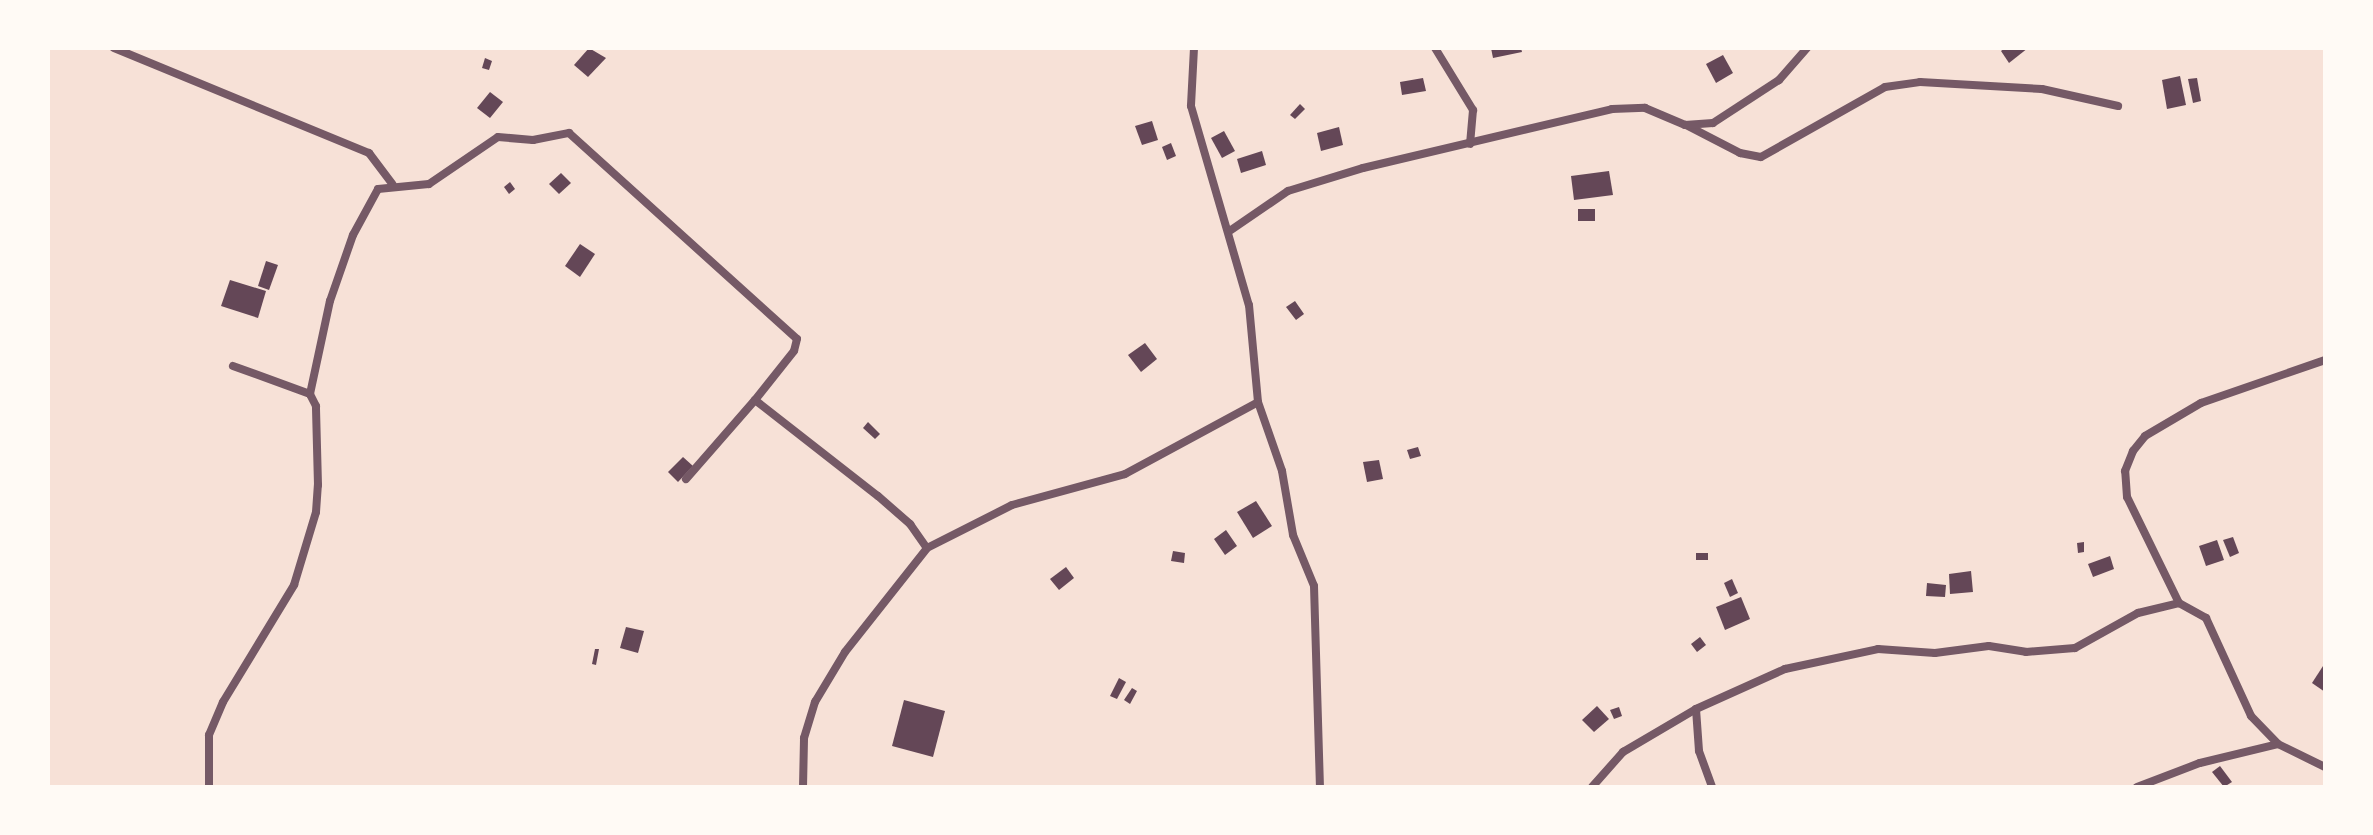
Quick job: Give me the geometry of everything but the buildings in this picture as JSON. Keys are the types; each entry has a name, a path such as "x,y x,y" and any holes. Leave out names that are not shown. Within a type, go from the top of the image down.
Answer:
{"street":[{"path":"114,48 369,153 392,184"},
{"path":"1194,48 1191,106 1231,230 1249,305 1258,402 1282,471 1293,535 1314,586 1320,787"},
{"path":"1435,48 1473,110 1470,144"},
{"path":"1685,125 1713,123 1747,103 1799,62 1807,48"},
{"path":"1231,230 1288,191 1612,109 1645,108 1740,153 1761,157 1885,87 1920,82 2042,89 2118,106"},
{"path":"209,787 209,735 223,702 294,585 316,512 316,406 310,394 330,301 353,235 378,189 392,184 429,184 498,137 533,140 569,133 792,330 797,339 794,351 686,479"},
{"path":"2325,360 2201,403 2145,436 2133,451 2125,471 2127,497 2179,603 2206,618 2234,676 2239,697 2278,744 2325,767"},
{"path":"233,366 310,394"},
{"path":"755,400 878,496 910,524 927,548"},
{"path":"803,787 804,738 815,702 845,652 927,548 1012,505 1125,474 1258,402"},
{"path":"1592,787 1623,752 1696,709 1785,669 1878,649 1935,653 1989,646 2026,652 2075,648 2138,613 2179,603"},
{"path":"1696,709 1699,751 1712,787"},
{"path":"2137,787 2200,763 2278,744"}]}
